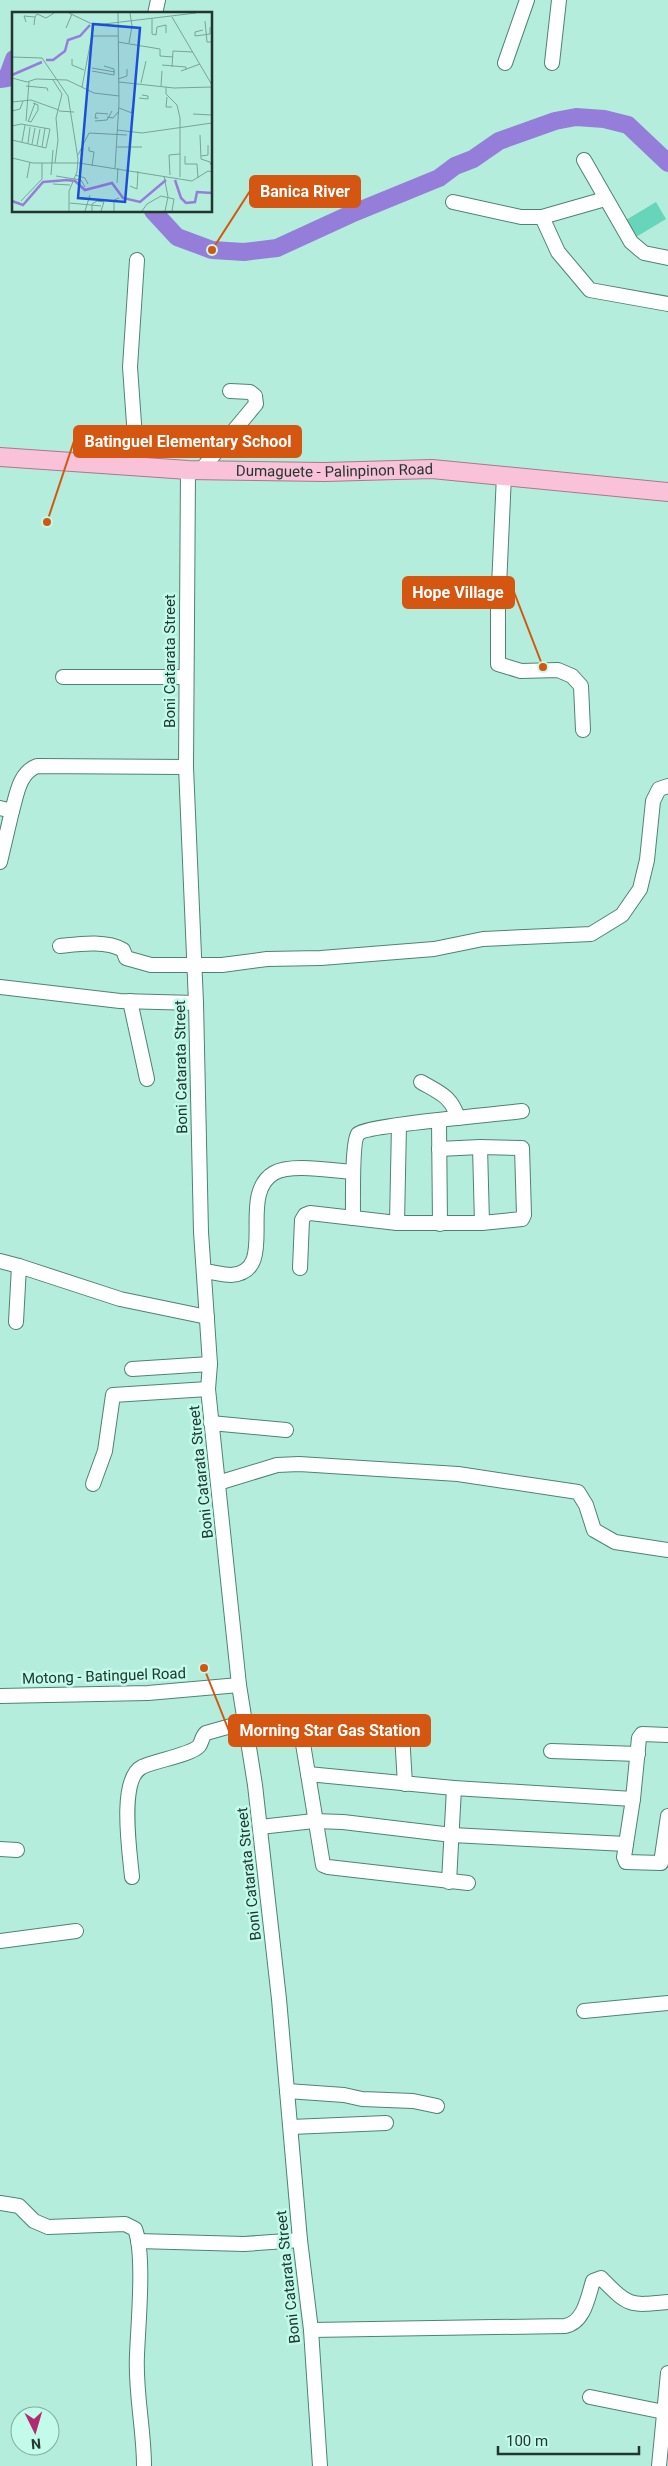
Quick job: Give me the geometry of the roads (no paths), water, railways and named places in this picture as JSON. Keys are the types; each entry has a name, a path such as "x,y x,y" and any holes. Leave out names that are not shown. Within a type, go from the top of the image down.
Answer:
{"main road":[{"name":"Dumaguete - Palinpinon Road","path":"0,457 195,470 325,472 432,469 668,492"}],"street":[{"path":"505,63 527,0"},
{"path":"552,63 559,0"},
{"path":"584,160 631,242 644,253 668,258"},
{"path":"453,202 521,217 542,217 605,199"},
{"path":"542,217 558,252 590,290 668,304"},
{"path":"137,260 130,367 138,466"},
{"path":"195,470 256,404 255,396 250,392 230,391"},
{"name":"Boni Catarata Street","path":"195,470 186,677 186,767 196,1003 201,1223 210,1364 208,1390 239,1685 260,1827 291,2127 300,2240 311,2330 320,2466"},
{"path":"504,475 498,609 498,664 521,672 558,670 572,676 581,686 583,730"},
{"path":"63,676 186,677"},
{"path":"0,862 6,809 24,774 28,770 37,766 186,767"},
{"path":"60,946 92,944 116,946 123,950 126,958 134,962 151,965 222,965 267,959 321,958 434,949 484,939 591,934 622,915 640,889 646,860 653,801 659,789 668,786"},
{"path":"653,801 668,803"},
{"path":"0,987 130,1001 196,1003"},
{"path":"130,1001 147,1079"},
{"path":"421,1082 448,1098 454,1106 458,1118"},
{"path":"353,1218 354,1172 358,1133 364,1130 399,1125 522,1111"},
{"path":"439,1121 440,1224"},
{"path":"397,1223 399,1125"},
{"path":"480,1147 482,1223"},
{"path":"300,1268 302,1220 305,1215 310,1213 397,1223 482,1223 522,1219 524,1215 523,1152 518,1147 439,1148"},
{"path":"204,1271 230,1275 244,1272 253,1262 257,1247 256,1202 261,1185 274,1173 290,1169 354,1172"},
{"path":"0,1261 120,1299 207,1317"},
{"path":"16,1322 19,1266"},
{"path":"132,1369 210,1364"},
{"path":"93,1484 105,1451 113,1396 208,1390"},
{"path":"212,1423 286,1430"},
{"path":"218,1483 278,1465 299,1464 458,1474 578,1492 586,1505 594,1530 615,1542 668,1550"},
{"name":"Motong - Batinguel Road","path":"0,1696 148,1693 239,1685"},
{"path":"132,1878 127,1799 132,1778 142,1767 163,1762 199,1746 206,1732 245,1722"},
{"path":"405,1784 402,1734 304,1733 302,1738 314,1821 320,1858 323,1864 328,1867 468,1883"},
{"path":"668,1735 642,1734 639,1738 634,1799 624,1857 626,1862 661,1864 668,1816"},
{"path":"551,1751 638,1754"},
{"path":"308,1774 454,1788 634,1799"},
{"path":"450,1882 454,1788"},
{"path":"260,1827 314,1821 343,1822 452,1835 626,1844"},
{"path":"0,1849 17,1850"},
{"path":"0,1941 76,1931"},
{"path":"584,2011 668,2003"},
{"path":"287,2091 344,2095 362,2099 413,2101 437,2106"},
{"path":"291,2127 386,2123"},
{"path":"0,2203 19,2206 34,2221 48,2227 130,2226 134,2229 138,2241 139,2334 136,2355 144,2466"},
{"path":"138,2241 244,2244 300,2240"},
{"path":"311,2330 573,2325 580,2317 594,2281 600,2278 625,2301 642,2305 668,2302"},
{"path":"659,2466 668,2373"},
{"path":"590,2397 664,2412"}],"waterway":[{"path":"0,79 7,78 12,64"},
{"path":"154,212 177,237 212,250 244,252 277,248 351,214 439,178 455,166 473,159 499,141 555,121 576,117 604,119 628,125 668,163"}],"place":[{"name":"Banica River","path":"212,250"},
{"name":"Batinguel Elementary School","path":"47,522"},
{"name":"Hope Village","path":"543,667"},
{"name":"Morning Star Gas Station","path":"204,1668"}]}
